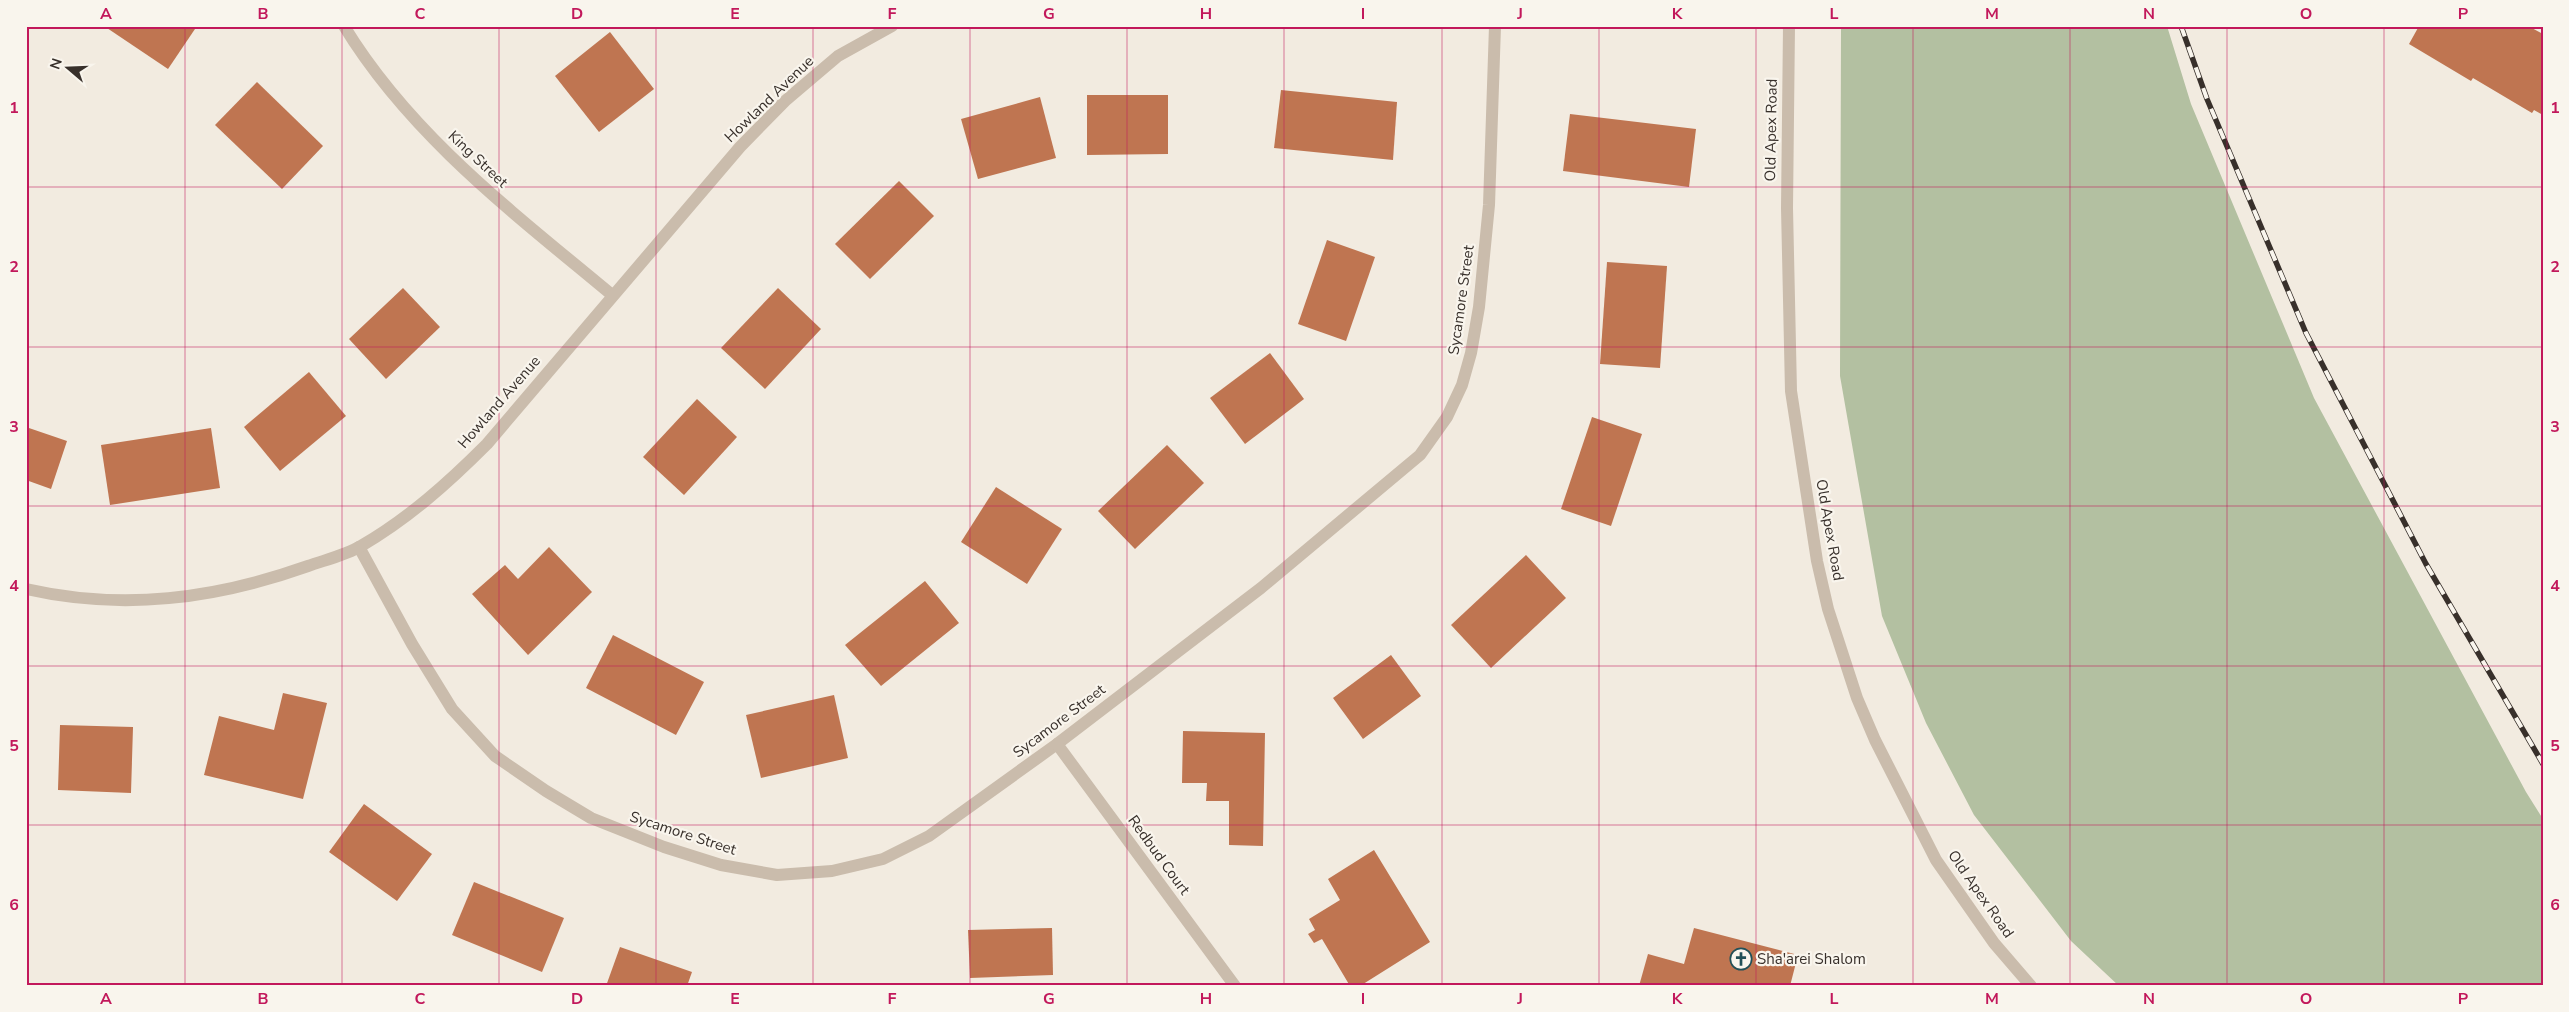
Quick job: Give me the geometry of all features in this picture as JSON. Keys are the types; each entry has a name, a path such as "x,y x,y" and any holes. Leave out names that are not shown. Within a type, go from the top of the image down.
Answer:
{"street":[{"name":"King Street","path":"344,26 417,124 486,191 612,295"},
{"name":"Howland Avenue","path":"26,589 72,598 111,602 153,601 215,592 272,579 359,547 409,516 449,482 487,444 740,147 786,101 838,56 892,26"},
{"name":"Sycamore Street","path":"359,547 412,644 452,709 495,756 546,791 591,818 664,847 721,865 777,875 832,871 883,859 929,836 1058,744 1269,582 1420,454 1447,417 1462,385 1471,353 1479,307 1489,205 1496,26"},
{"name":"Old Apex Road","path":"1789,26 1787,208 1791,390 1817,561 1828,609 1860,707 1903,798 1936,860 1994,943 2031,986"},
{"name":"Redbud Court","path":"1058,744 1234,986"}],"green space":[{"path":"1841,26 2167,26 2191,104 2314,398 2526,792 2543,819 2543,986 2119,986 2071,941 1974,815 1926,723 1882,616 1840,376"}],"building":[{"path":"104,26 197,26 168,69"},
{"path":"2419,26 2528,26 2543,34 2543,115 2534,110 2532,113 2473,78 2471,81 2409,44"},
{"path":"610,32 654,89 599,132 555,76"},
{"path":"257,82 323,146 282,189 215,125"},
{"path":"1281,90 1397,102 1393,160 1274,148"},
{"path":"1087,95 1168,95 1168,154 1087,155"},
{"path":"1040,97 1056,158 978,179 961,119"},
{"path":"1570,114 1696,129 1689,187 1563,171"},
{"path":"899,181 934,216 870,279 835,244"},
{"path":"1327,240 1375,257 1346,341 1298,324"},
{"path":"1607,262 1667,266 1660,368 1600,364"},
{"path":"403,288 440,327 386,379 349,339"},
{"path":"778,288 821,329 765,389 721,348"},
{"path":"1270,353 1304,399 1245,444 1210,398"},
{"path":"309,372 346,416 280,471 244,427"},
{"path":"697,399 737,437 684,495 643,457"},
{"path":"1592,417 1642,434 1611,526 1561,509"},
{"path":"26,427 67,441 51,489 26,480"},
{"path":"211,428 220,488 110,505 101,445"},
{"path":"1167,445 1204,483 1135,549 1098,511"},
{"path":"996,487 1062,529 1027,584 961,542"},
{"path":"549,547 592,592 528,655 472,594 505,565 518,579"},
{"path":"1526,555 1566,598 1491,668 1451,625"},
{"path":"925,581 959,623 881,686 845,645"},
{"path":"613,635 704,682 676,735 586,688"},
{"path":"1391,655 1421,696 1363,739 1333,698"},
{"path":"283,693 327,703 303,799 204,775 219,716 274,730"},
{"path":"834,695 848,758 761,778 746,715"},
{"path":"60,725 133,727 131,793 58,790"},
{"path":"1183,731 1265,733 1263,846 1229,845 1229,801 1206,801 1207,783 1182,783"},
{"path":"364,804 432,854 397,901 329,852"},
{"path":"1374,850 1430,942 1360,986 1350,986 1322,939 1314,943 1308,934 1315,930 1309,919 1340,900 1328,879"},
{"path":"474,882 564,918 542,972 452,935"},
{"path":"1052,928 1053,975 970,978 968,930"},
{"name":"Sha'arei Shalom","path":"1694,928 1798,955 1790,986 1639,986 1648,954 1684,964"},
{"path":"620,947 692,972 687,986 606,986"}],"railway":[{"path":"2181,26 2207,99 2306,333 2426,564 2543,764"}],"place":[{"name":"Sha'arei Shalom","path":"1741,959"}]}
